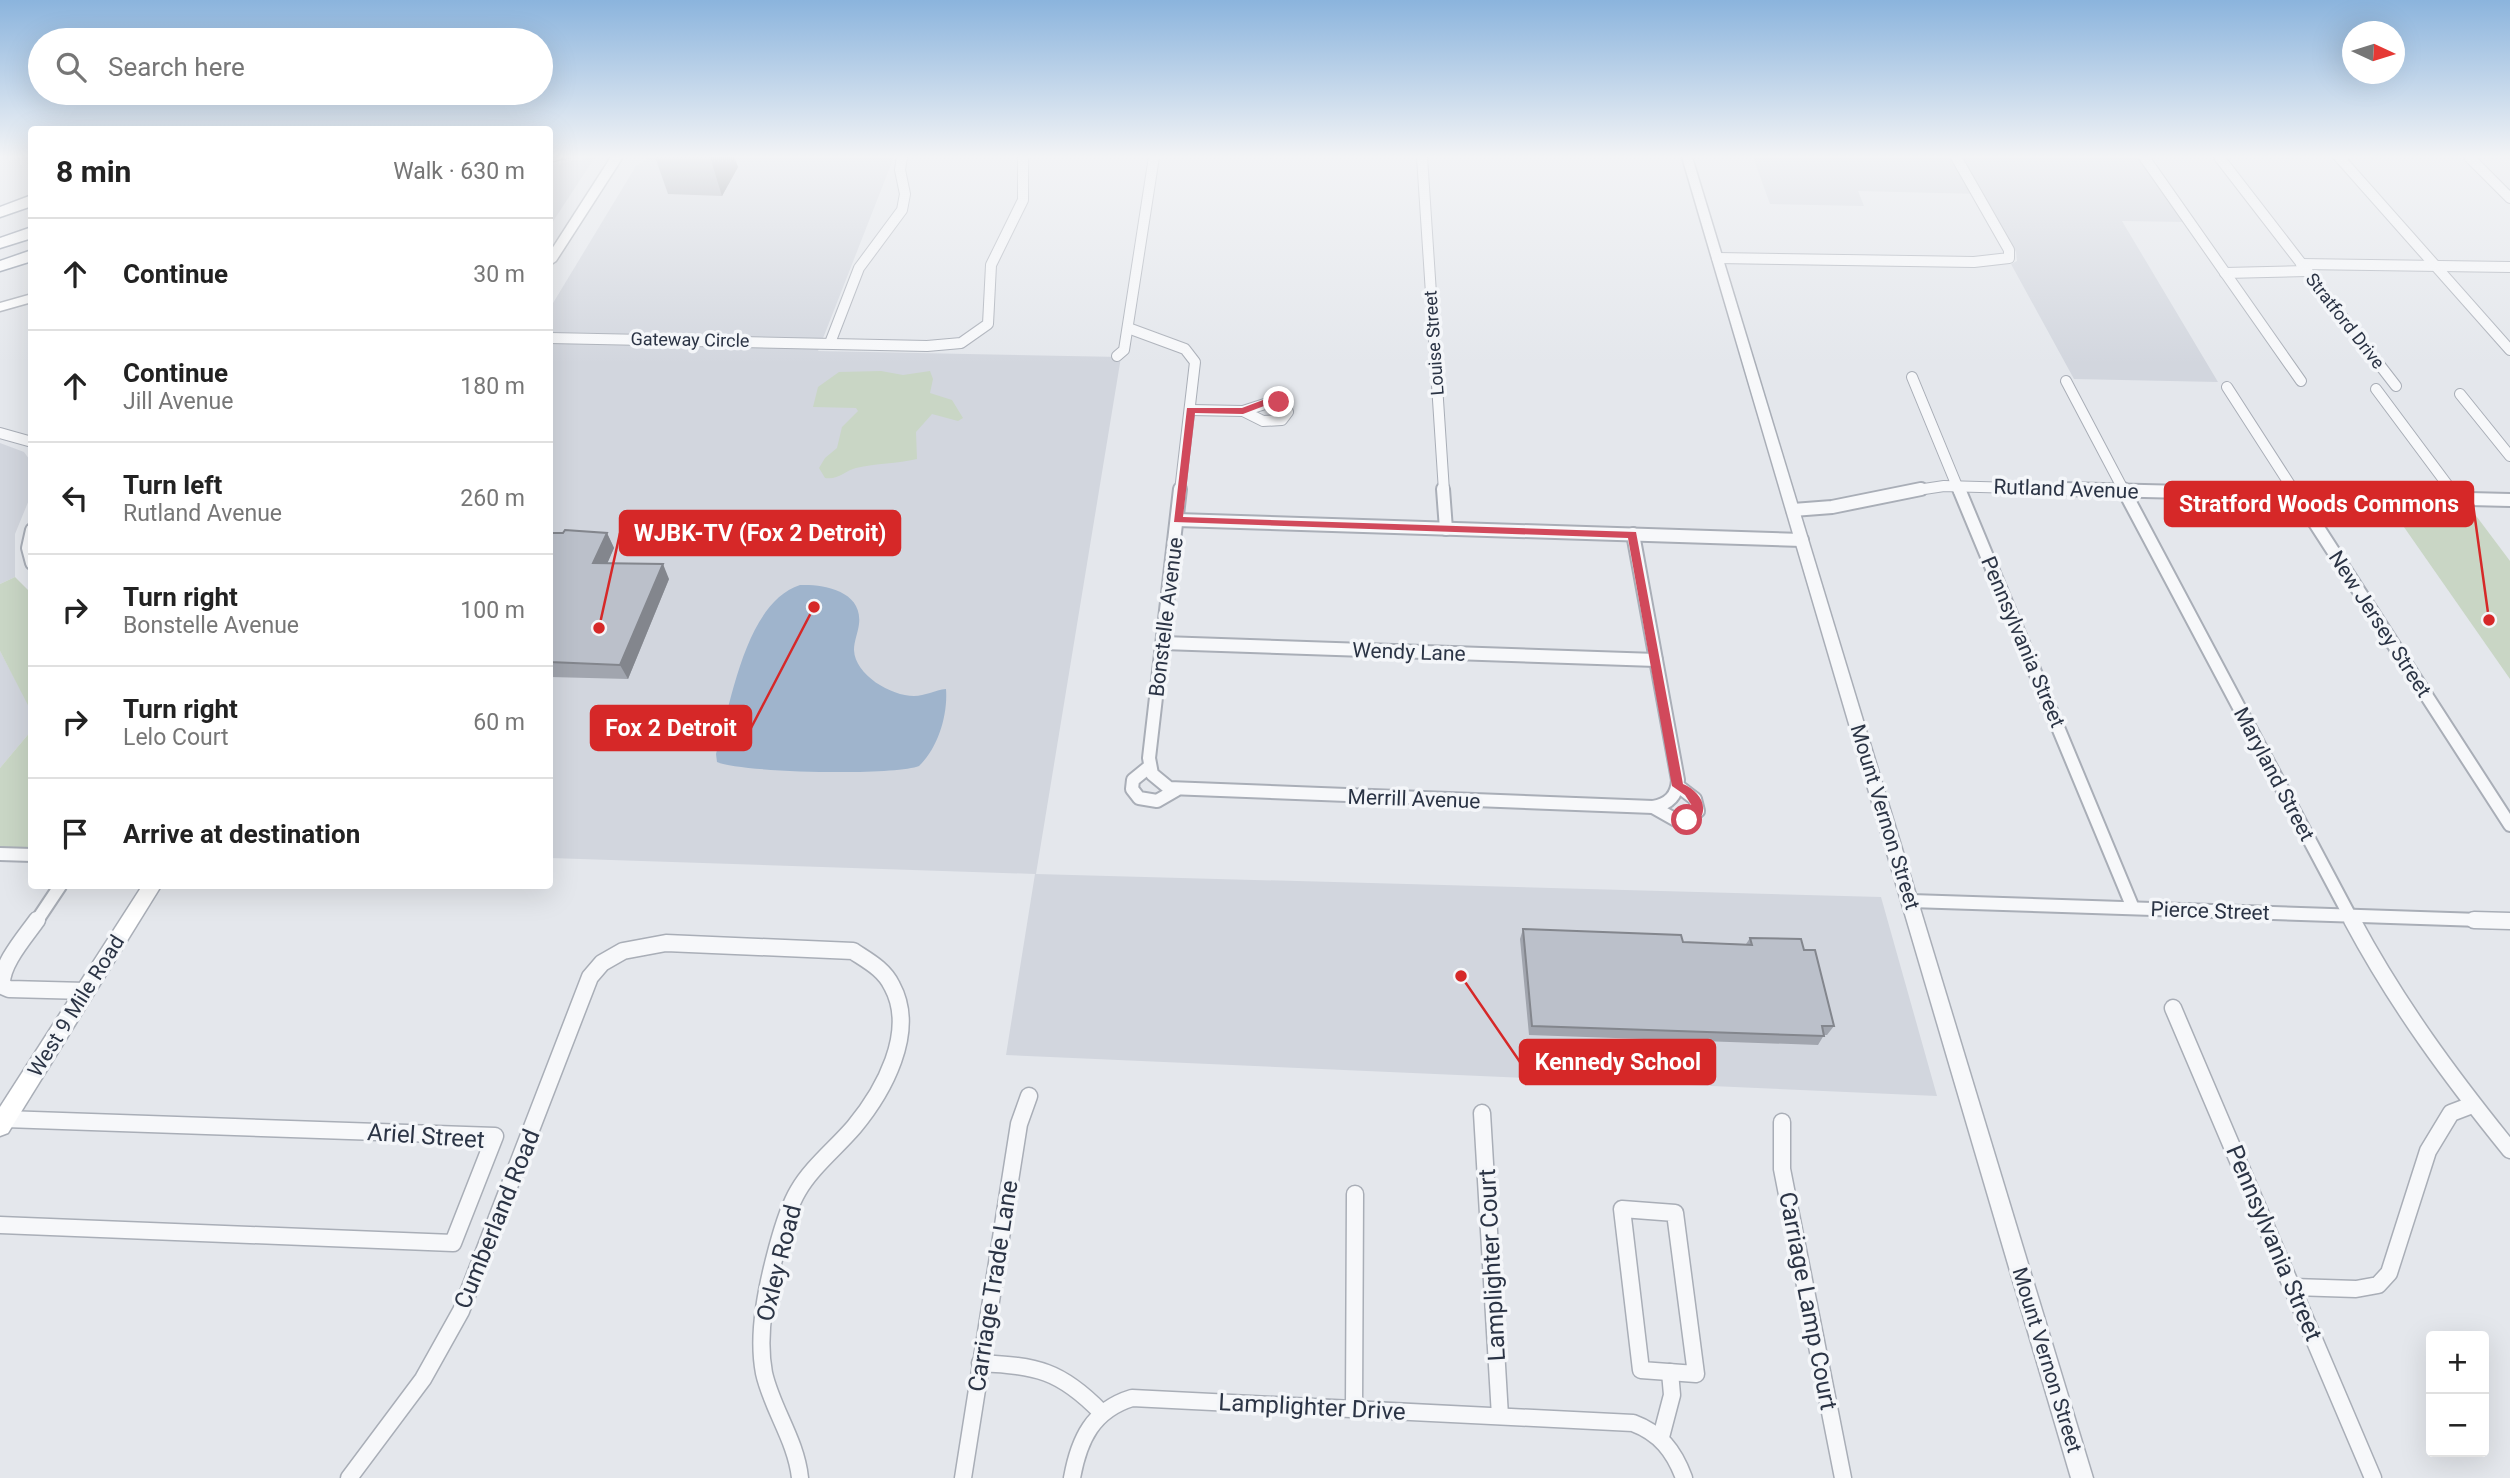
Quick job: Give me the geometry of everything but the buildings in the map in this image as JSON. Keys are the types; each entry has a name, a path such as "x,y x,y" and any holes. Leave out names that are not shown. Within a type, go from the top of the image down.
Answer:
{"highway":[{"path":"0,243 28,233"},
{"path":"0,256 28,247"},
{"path":"0,265 28,256"},
{"path":"0,274 28,266"}],"main road":[{"path":"553,256 573,226"},
{"path":"0,307 28,299"},
{"name":"West 9 Mile Road","path":"2,1123 150,889"}],"street":[{"path":"830,343 859,268 891,226"},
{"name":"Gateway Circle","path":"553,338 944,346 961,343 984,330 990,319 989,281 995,255 1010,226"},
{"path":"1117,356 1124,350 1144,226"},
{"name":"Louise Street","path":"1426,226 1446,528"},
{"name":"Mount Vernon Street","path":"1707,226 2082,1478"},
{"path":"1717,258 1974,262 2009,258 2008,250 1995,226"},
{"path":"2192,226 2301,381"},
{"name":"Stratford Drive","path":"2271,226 2396,386"},
{"path":"2401,226 2510,350"},
{"path":"2225,273 2304,268 2510,267"},
{"name":"Bonstelle Avenue","path":"1128,328 1179,347 1193,358 1196,369 1149,767"},
{"name":"Pennsylvania Street","path":"1912,377 2133,908"},
{"name":"Maryland Street","path":"2066,381 2349,916 2402,1009 2472,1105 2510,1150"},
{"name":"New Jersey Street","path":"2227,387 2510,825"},
{"name":"Stratford Drive","path":"2376,389 2458,498"},
{"path":"2459,394 2510,456"},
{"path":"1191,410 1243,411"},
{"path":"0,433 28,441"},
{"name":"Rutland Avenue","path":"1793,510 1828,510 1902,491 1957,486 2510,500"},
{"path":"1177,520 1802,540"},
{"path":"1633,534 1678,786 1695,799 1698,811 1693,817 1680,821 1653,807"},
{"name":"Wendy Lane","path":"1163,643 1656,660"},
{"path":"1149,767 1133,780 1132,789 1139,798 1157,801 1176,790"},
{"name":"Merrill Avenue","path":"1149,767 1157,781 1176,790 1653,807 1671,800 1678,786"},
{"path":"0,854 28,855"},
{"path":"58,889 5,967 0,977 2,986 9,989 86,991"},
{"name":"Pierce Street","path":"1911,901 2510,921"},
{"name":"Oxley Road","path":"623,951 666,943 853,951 874,960 891,980 900,1005 900,1041 876,1096 856,1125 801,1184 793,1199 763,1317 761,1351 765,1374 782,1415 800,1478"},
{"name":"Cumberland Road","path":"349,1478 360,1458 407,1402 436,1360 461,1311 590,977 602,963 623,951"},
{"name":"Pennsylvania Street","path":"2173,1008 2373,1478"},
{"name":"Carriage Trade Lane","path":"963,1478 1018,1124 1029,1096"},
{"path":"2292,1287 2356,1289 2378,1284 2389,1273 2413,1190 2428,1151 2451,1113 2472,1105"},
{"name":"Lamplighter Court","path":"1482,1113 1500,1416"},
{"name":"Carriage Lamp Court","path":"1782,1122 1782,1169 1843,1478"},
{"name":"Ariel Street","path":"0,1226 453,1243 495,1136 2,1123"},
{"path":"1353,1409 1355,1194"},
{"path":"1622,1209 1675,1213 1696,1374 1670,1372 1642,1370 1622,1209"},
{"path":"981,1363 1044,1367 1064,1376 1101,1412 1083,1433 1072,1478"},
{"path":"1670,1372 1672,1395 1661,1437 1670,1447 1684,1478"},
{"name":"Lamplighter Drive","path":"1101,1412 1113,1402 1132,1398 1633,1423 1649,1428 1661,1437"}],"shaded area":[{"path":"600,226 867,226 818,351 1121,357 1036,874 1881,897 1937,1096 1006,1055 1035,874 553,858 553,303"},
{"path":"2000,226 2125,226 2218,382 2074,379 2011,264 2017,261 2016,252"},
{"path":"0,443 24,452 28,458 28,502 15,534 15,577 0,584"},
{"path":"0,651 28,704 28,735 0,768"}],"green space":[{"path":"881,371 903,375 930,371 933,379 930,393 952,400 963,418 958,421 932,414 916,432 917,459 864,466 834,478 825,478 819,468 825,458 837,448 842,427 858,411 856,408 813,407 818,387 839,372"},
{"path":"2390,507 2471,509 2510,561 2510,679"},
{"path":"15,577 28,590 28,705 0,651 0,584"},
{"path":"28,735 28,848 0,847 0,768"}],"water":[{"path":"800,585 830,588 848,597 855,604 859,613 859,624 854,650 856,659 867,676 885,688 905,695 922,695 946,689 940,730 932,750 919,766 881,771 818,772 756,769 717,762 716,754 735,683 753,633 781,595"}],"place":[{"name":"Fox 2 Detroit","path":"814,607"},
{"name":"Stratford Woods Commons","path":"2489,620"},
{"name":"WJBK-TV (Fox 2 Detroit)","path":"599,628"},
{"name":"Kennedy School","path":"1461,976"}],"route":[{"path":"1279,402 1263,403 1243,411 1191,410 1177,520 1633,534 1678,786 1689,792 1698,805 1698,811 1687,820"}]}
